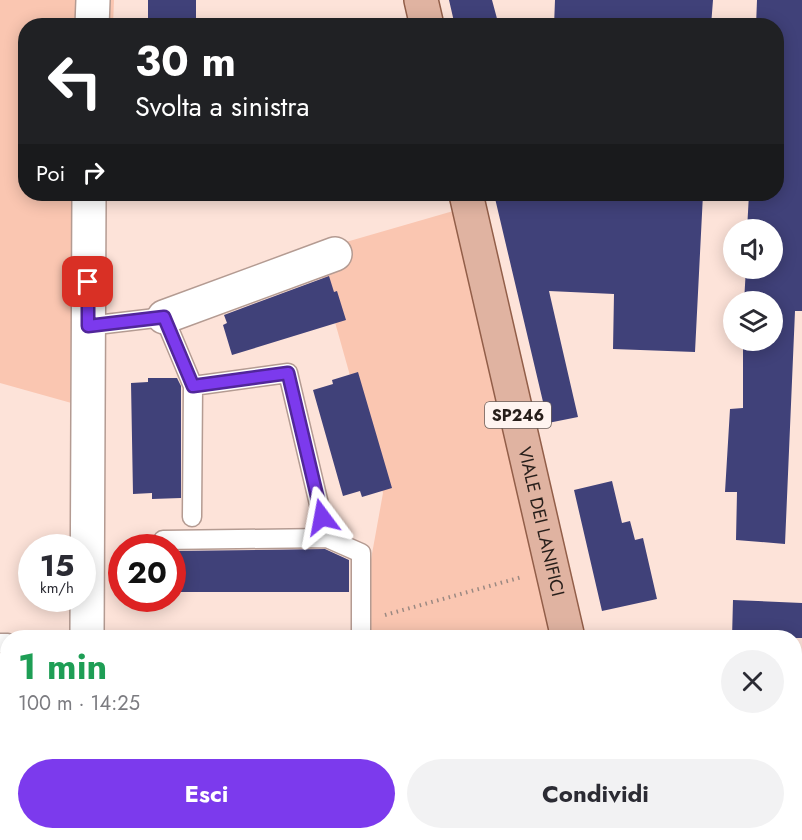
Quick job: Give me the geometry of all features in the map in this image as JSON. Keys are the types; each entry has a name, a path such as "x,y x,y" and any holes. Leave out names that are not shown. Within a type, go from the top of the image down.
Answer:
{"main road":[{"path":"421,0 425,18"},
{"name":"VIALE DEI LANIFICI","path":"468,201 566,630"}],"street":[{"path":"92,18 93,0"},
{"path":"87,630 89,201"},
{"path":"164,317 334,254"}],"lane":[{"path":"88,326 164,317 193,386 192,517"},
{"path":"193,386 288,373 327,538"},
{"path":"186,540 327,538 361,553 361,629"}],"path":[{"path":"361,629 523,577"}],"shaded area":[{"path":"0,0 114,0 113,18 18,18 18,201 107,201 100,411 0,383"},
{"path":"474,205 575,630 358,630 383,493 315,251"}],"building":[{"path":"148,0 196,0 196,18 148,18"},
{"path":"449,0 492,0 497,18 453,18"},
{"path":"555,0 713,0 712,18 554,18"},
{"path":"757,0 802,0 802,311 795,311 785,544 736,540 737,492 725,492 730,409 743,408 743,351 783,351 783,291 745,291 745,279 783,279 783,219 748,219 749,201 784,201 784,18 756,18"},
{"path":"496,201 703,201 695,352 613,349 614,294 549,291 578,417 548,423"},
{"path":"329,276 334,292 337,291 346,320 232,355 223,325 227,323 224,315"},
{"path":"358,372 392,488 362,497 360,491 343,496 313,390 333,384 332,380"},
{"path":"148,378 177,378 181,386 181,498 152,499 152,493 133,494 131,383 148,382"},
{"path":"612,481 622,523 630,521 635,540 643,538 657,599 602,611 574,490"},
{"path":"325,549 349,560 349,592 186,592 186,551"},
{"path":"733,600 802,603 802,630 732,630"}],"route":[{"path":"88,282 88,326 164,317 193,386 288,373 322,517"}]}
